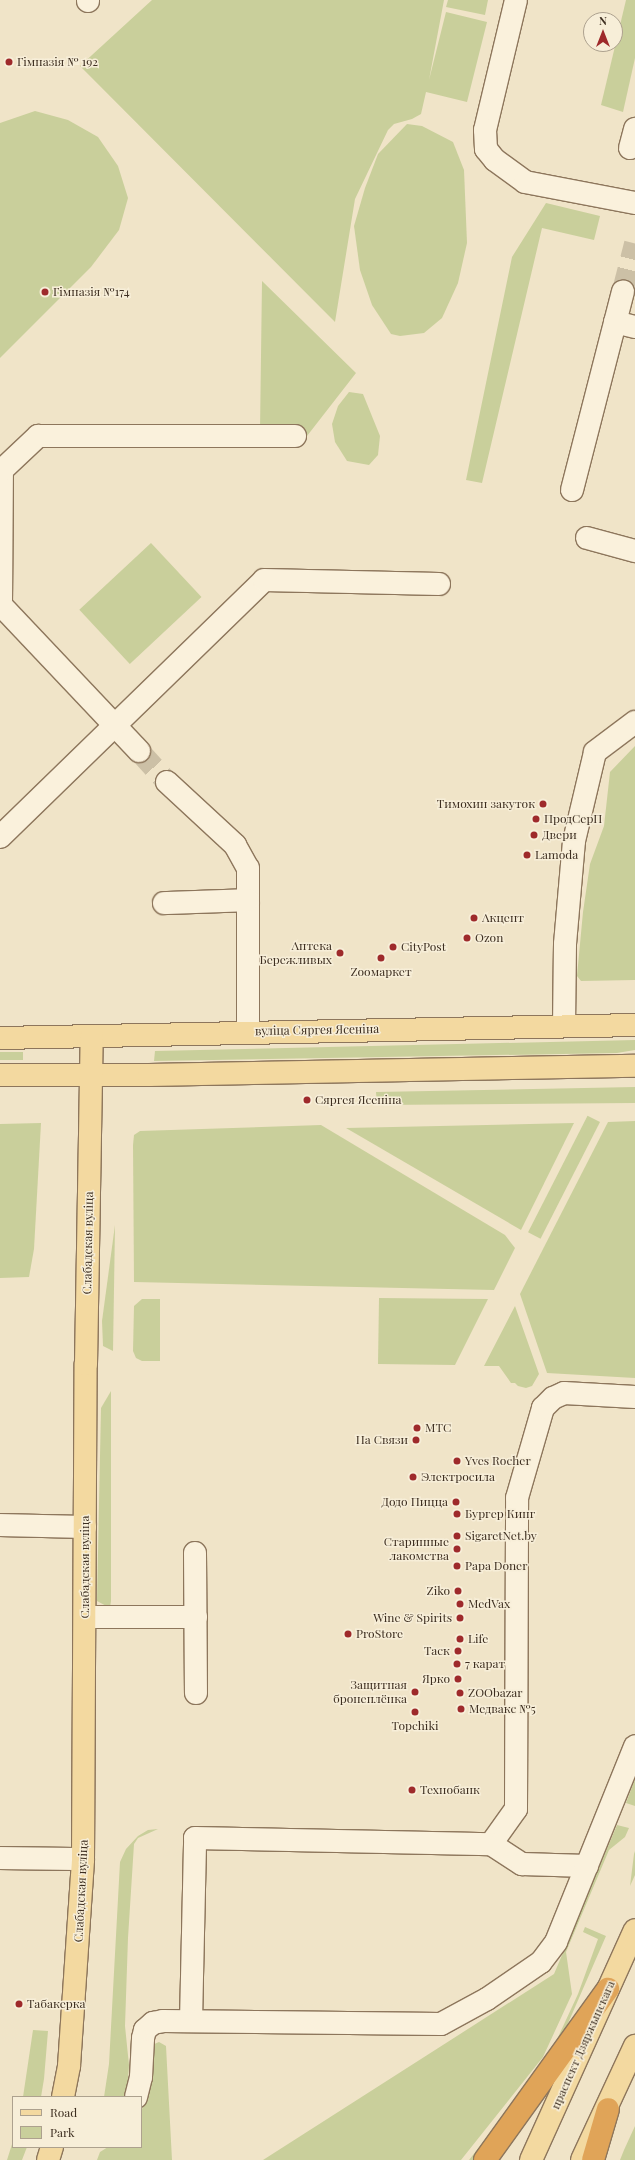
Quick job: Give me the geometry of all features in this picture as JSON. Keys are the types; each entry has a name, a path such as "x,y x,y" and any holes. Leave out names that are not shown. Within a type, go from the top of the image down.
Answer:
{"highway":[{"path":"484,2160 608,1989"},
{"path":"593,2160 608,2109"}],"main road":[{"name":"вуліца Сяргея Ясеніна","path":"0,1038 635,1025"},
{"name":"Слабадская вуліца","path":"63,2096 69,2066 83,1859 85,1527 92,1036"},
{"path":"0,1075 635,1066"},
{"name":"праспект Дзяржынскага","path":"531,2160 635,1930"},
{"path":"582,2160 608,2109 635,2046"},
{"path":"48,2160 52,2148"}],"lane":[{"path":"516,0 485,130 486,149 495,160 525,182 635,203"},
{"path":"572,490 625,325 623,291"},
{"path":"139,751 24,627 1,605 2,470 38,436 295,436"},
{"path":"587,538 635,551"},
{"path":"0,837 264,580 439,584"},
{"path":"0,626 24,627"},
{"path":"564,1026 565,944 576,834 596,752 635,722"},
{"path":"167,782 235,845 248,868 248,1032"},
{"path":"164,903 248,900"},
{"path":"491,1844 516,1809 517,1498 543,1408 552,1398 564,1393 635,1397"},
{"path":"542,1415 564,1405 635,1408"},
{"path":"0,1525 85,1527"},
{"path":"195,1553 196,1693"},
{"path":"85,1617 196,1617"},
{"path":"136,2096 141,2077 145,2030 153,2023 163,2021 191,2021 441,2024 487,1999 541,1962 556,1942 635,1746"},
{"path":"191,2021 195,1838 491,1844 522,1864 586,1866"},
{"path":"0,1858 83,1859"}],"green space":[{"path":"152,0 444,0 429,80 446,12 487,22 467,102 426,92 421,114 412,119 394,124 388,130 355,199 335,322 80,66"},
{"path":"448,0 488,0 485,15 446,7"},
{"path":"626,0 635,0 635,58 623,112 601,105 614,52 623,52 623,13"},
{"name":"Гімназія №174","path":"35,111 68,120 98,137 118,166 128,198 119,230 91,267 0,358 0,123"},
{"path":"407,124 422,126 453,142 464,170 467,243 458,283 442,318 424,333 400,336 391,334 372,305 360,270 354,226 365,188 378,154"},
{"path":"546,203 600,216 594,240 542,228 482,483 466,480 512,257"},
{"path":"262,281 356,373 307,436 296,431 260,430"},
{"path":"349,392 363,394 380,436 378,455 369,465 347,461 335,442 332,424 338,406"},
{"path":"151,543 201,597 130,664 79,610"},
{"path":"635,746 635,980 581,981 577,976 583,912 590,864 604,826 610,772"},
{"path":"635,1040 635,1050 617,1053 154,1061 155,1051"},
{"path":"0,1052 23,1052 23,1060 0,1060"},
{"path":"635,1087 635,1103 377,1105 376,1092"},
{"path":"588,1116 600,1122 541,1239 528,1232"},
{"path":"635,1121 635,1378 547,1373 520,1294 608,1122"},
{"path":"41,1123 34,1249 29,1277 0,1278 0,1124"},
{"path":"574,1123 521,1230 346,1128"},
{"path":"321,1125 505,1235 515,1248 494,1290 134,1282 134,1135 140,1131"},
{"path":"115,1225 113,1351 103,1346 102,1321"},
{"path":"379,1298 488,1299 455,1365 378,1364"},
{"path":"142,1299 160,1299 160,1361 142,1361 136,1358 133,1351 134,1306"},
{"path":"515,1306 539,1374 532,1386 526,1388 518,1386 515,1383 511,1383 499,1366 484,1366"},
{"path":"111,1391 110,1608 97,1601 101,1408"},
{"path":"635,1779 635,1806 626,1803"},
{"path":"617,1825 629,1828 625,1837 609,1850 566,1952 572,1994 543,2057 461,2160 263,2160 554,1974"},
{"path":"158,1829 138,1838 134,1844 128,1938 125,2026 129,2065 127,2093 126,2096 104,2096 109,2064 120,1862 126,1849 138,1836 148,1830"},
{"path":"635,1851 635,1875 630,1886 634,1854"},
{"path":"585,1927 606,1936 552,2060 475,2160 469,2160 547,2061 578,1994 598,1939 583,1932"},
{"path":"33,2030 48,2031 41,2096 23,2096"},
{"path":"159,2042 166,2046 172,2160 97,2160 100,2152 106,2148 142,2148 142,2109 150,2087 152,2045"},
{"path":"635,2126 635,2160 620,2160 624,2150"},
{"path":"12,2144 12,2148 27,2148 22,2160 7,2160"}],"tunnel":[{"path":"623,291 635,244"},
{"path":"139,751 167,782"}],"place":[{"name":"Гімназія № 192","path":"9,62"},
{"name":"Гімназія №174","path":"45,292"},
{"name":"Тимохин закуток","path":"543,804"},
{"name":"ПродСерП","path":"536,819"},
{"name":"Двери","path":"534,835"},
{"name":"Lamoda","path":"527,855"},
{"name":"Акцент","path":"474,918"},
{"name":"Ozon","path":"467,938"},
{"name":"CityPost","path":"393,947"},
{"name":"Аптека Бережливых","path":"340,953"},
{"name":"Zooмаркет","path":"381,958"},
{"name":"Сяргея Ясеніна","path":"307,1100"},
{"name":"МТС","path":"417,1428"},
{"name":"На Связи","path":"416,1440"},
{"name":"Yves Rocher","path":"457,1461"},
{"name":"Электросила","path":"413,1477"},
{"name":"Додо Пицца","path":"456,1502"},
{"name":"Бургер Кинг","path":"457,1514"},
{"name":"SigaretNet.by","path":"457,1536"},
{"name":"Старинные лакомства","path":"457,1549"},
{"name":"Papa Doner","path":"457,1566"},
{"name":"Ziko","path":"458,1591"},
{"name":"MedVax","path":"460,1604"},
{"name":"Wine & Spirits","path":"460,1618"},
{"name":"ProStore","path":"348,1634"},
{"name":"Life","path":"460,1639"},
{"name":"Таск","path":"458,1651"},
{"name":"7 карат","path":"457,1664"},
{"name":"Ярко","path":"458,1679"},
{"name":"Защитная бронеплёнка","path":"415,1692"},
{"name":"ZOObazar","path":"460,1693"},
{"name":"Медвакс №5","path":"461,1709"},
{"name":"Topchiki","path":"415,1712"},
{"name":"Технобанк","path":"412,1790"},
{"name":"Табакерка","path":"19,2004"}]}
